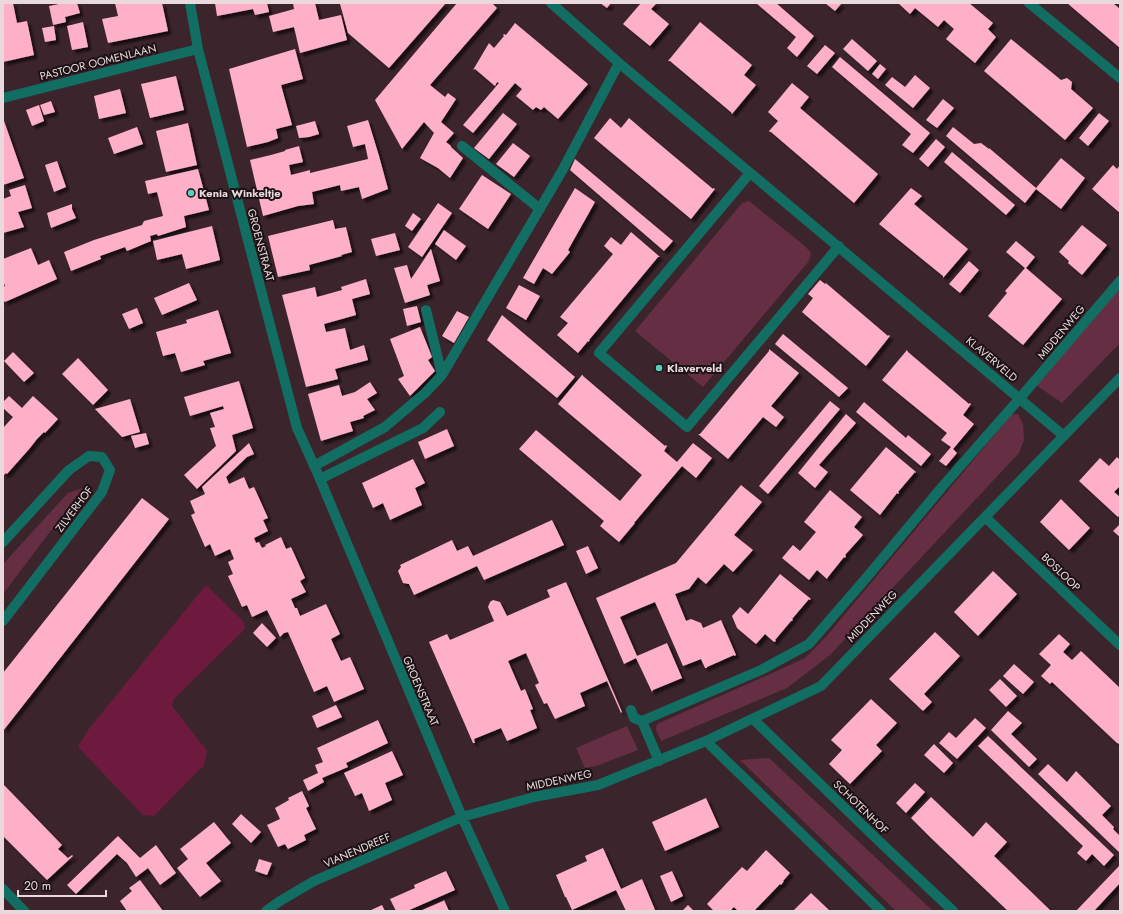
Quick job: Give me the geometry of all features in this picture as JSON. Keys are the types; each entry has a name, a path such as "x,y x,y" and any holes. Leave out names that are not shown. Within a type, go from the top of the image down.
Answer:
{"street":[{"name":"GROENSTRAAT","path":"190,3 198,49 297,428 320,479 462,817 505,911"},
{"name":"KLAVERVELD","path":"551,3 619,63 1020,398"},
{"path":"1029,3 1120,78"},
{"name":"PASTOOR OOMENLAAN","path":"3,98 198,49"},
{"path":"314,466 385,427 425,393 442,375 484,306 562,171 619,63"},
{"path":"462,146 540,209"},
{"path":"750,173 599,353 687,427 838,246"},
{"name":"MIDDENWEG","path":"642,721 761,670 809,644 1120,281"},
{"path":"426,310 442,375"},
{"name":"MIDDENWEG","path":"462,817 534,797 598,785 706,741 821,686 1120,378"},
{"path":"1020,398 1064,436"},
{"path":"320,479 423,428 440,412"},
{"name":"ZILVERHOF","path":"3,542 69,470 89,456 102,457 110,470 102,492 3,621"},
{"name":"BOSLOOP","path":"985,517 1120,645"},
{"path":"631,710 634,718 642,721 659,760"},
{"name":"SCHOTENHOF","path":"753,719 953,911"},
{"path":"706,741 881,911"},
{"name":"VIANENDREEF","path":"266,911 314,881 462,817"},
{"path":"3,888 24,911"}],"shaded area":[{"path":"749,201 805,246 811,253 809,261 703,387 635,331 742,203"},
{"path":"1120,286 1120,343 1062,403 1036,385"},
{"path":"1018,414 1023,424 1024,440 1019,453 830,655 787,688 661,741 656,730 657,724 805,658 825,638 1011,415"},
{"path":"83,488 3,594 3,564 68,493"},
{"path":"206,585 244,622 245,629 174,699 172,706 207,751 204,765 154,816 143,815 78,747 88,730"},
{"path":"627,726 638,750 596,766 585,768 576,748"},
{"path":"769,758 933,911 896,911 740,760"}],"building":[{"path":"3,3 13,3 17,23 27,21 34,55 3,62"},
{"path":"64,3 77,3 80,13 65,17 66,22 53,25 49,6"},
{"path":"115,3 162,3 168,31 108,43 102,19 118,16"},
{"path":"215,3 267,3 269,12 255,15 253,9 217,16"},
{"path":"293,3 315,3 319,20 341,15 347,40 300,53 294,27 273,32 269,16 294,9"},
{"path":"446,3 389,68 348,33 340,4"},
{"path":"457,3 492,3 497,8 430,85 445,97 448,93 456,99 441,122 454,133 446,142 463,158 450,178 438,168 420,158 434,133 424,122 402,149 375,100"},
{"path":"600,3 611,3 607,8"},
{"path":"641,3 657,3 651,9 669,24 650,46 623,24"},
{"path":"756,3 776,3 814,36 797,57 787,48 796,37"},
{"path":"825,3 842,3 835,11"},
{"path":"898,3 969,3 993,23 988,29 996,37 975,63 946,39 954,29 944,20 938,27 915,8 910,14"},
{"path":"1067,3 1113,3 1120,9 1120,48"},
{"path":"83,22 88,47 72,50 67,26"},
{"path":"700,22 752,65 744,75 756,85 732,114 670,61 668,61"},
{"path":"515,23 588,84 558,119 544,107 541,110 536,107 533,110 516,96 522,89 515,83 473,133 463,125 499,83 497,82 495,86 475,69 473,70 489,43 494,48 504,36 503,35 506,35"},
{"path":"54,26 56,40 45,42 42,28"},
{"path":"852,39 877,61 868,71 843,49"},
{"path":"1011,39 1061,80 1067,78 1072,82 1071,89 1093,108 1065,140 984,71"},
{"path":"825,45 835,53 817,74 807,66"},
{"path":"295,49 303,79 281,85 292,125 276,129 278,138 247,147 229,69"},
{"path":"840,57 930,133 913,153 902,145 911,134 832,67"},
{"path":"880,64 886,69 878,79 872,74"},
{"path":"915,75 930,88 913,108 885,85 892,77 905,87"},
{"path":"176,76 184,110 150,118 141,84"},
{"path":"792,83 809,97 800,108 878,174 854,203 769,131 778,121 768,112"},
{"path":"120,89 126,113 99,119 94,96"},
{"path":"943,99 954,108 937,128 926,120"},
{"path":"51,101 55,112 44,115 40,105"},
{"path":"39,105 44,121 32,126 26,110"},
{"path":"503,113 517,124 489,159 474,148"},
{"path":"1099,113 1109,121 1088,146 1079,138"},
{"path":"3,118 24,178 3,185"},
{"path":"610,118 621,128 629,118 713,189 715,189 691,219 594,138"},
{"path":"368,120 388,189 362,199 359,187 341,191 340,185 312,192 314,204 298,206 263,216 250,160 299,146 303,162 289,165 291,175 310,170 310,173 368,159 365,144 353,147 347,126"},
{"path":"315,121 319,134 299,138 296,126"},
{"path":"188,123 197,165 166,172 156,131"},
{"path":"137,127 143,144 114,154 108,138"},
{"path":"953,127 974,144 981,143 989,148 1036,188 1061,158 1085,178 1061,209 1036,189 1025,203 946,136"},
{"path":"936,139 945,147 928,167 919,159"},
{"path":"513,143 530,156 514,177 496,164"},
{"path":"952,152 1015,205 1006,215 944,162"},
{"path":"575,159 673,241 664,251 570,170"},
{"path":"57,161 66,187 54,192 45,165"},
{"path":"1113,165 1117,169 1120,165 1120,213 1092,189"},
{"path":"198,169 209,210 184,216 186,227 158,236 157,234 150,236 151,241 127,251 125,247 100,256 101,259 71,271 64,252 94,240 142,225 144,221 163,216 157,192 148,194 145,181"},
{"path":"482,175 511,194 488,229 459,209"},
{"path":"25,185 32,208 18,212 24,227 3,233 3,199 11,196 9,190"},
{"path":"575,188 595,202 568,250 570,252 552,274 543,268 534,284 523,278"},
{"path":"911,188 922,196 914,204 968,249 943,278 943,276 879,224"},
{"path":"438,203 452,213 422,257 408,247"},
{"path":"72,204 72,209 76,218 51,228 47,213"},
{"path":"413,213 421,219 412,231 405,226"},
{"path":"333,220 335,229 346,227 352,252 309,265 310,270 278,277 268,236"},
{"path":"1082,225 1107,245 1082,275 1068,263 1069,261 1059,252"},
{"path":"212,226 220,260 186,269 182,254 157,260 153,241"},
{"path":"444,230 466,246 456,260 435,244"},
{"path":"631,232 660,257 658,257 578,353 557,335 568,323 560,317 613,254 604,246 611,237 621,245"},
{"path":"395,233 400,250 376,256 371,239"},
{"path":"1016,241 1035,257 1026,268 1062,299 1023,345 988,316 1007,293 1005,291 1025,268 1006,252"},
{"path":"31,248 38,265 49,260 57,279 5,302 3,300 3,287 5,286 3,281 3,259"},
{"path":"431,249 440,281 427,285 430,295 405,303 394,268 407,265 411,279"},
{"path":"969,261 979,270 960,293 949,284"},
{"path":"366,279 370,294 352,299 356,315 324,324 326,332 345,328 350,350 364,345 368,360 335,369 338,379 306,387 282,295 315,287 317,297 342,290 341,287"},
{"path":"820,280 825,284 826,283 888,336 890,336 866,366 802,312 813,298 808,294"},
{"path":"189,283 197,300 162,315 154,298"},
{"path":"519,285 540,296 526,320 506,308"},
{"path":"417,306 421,322 407,326 403,309"},
{"path":"137,308 143,323 129,329 122,314"},
{"path":"218,310 231,353 203,361 205,365 181,372 175,353 163,356 156,332 187,323 186,320"},
{"path":"457,311 469,317 454,343 442,336"},
{"path":"502,315 575,377 557,398 487,340"},
{"path":"420,327 432,357 428,360 435,371 410,396 398,379 404,376 390,339"},
{"path":"783,334 848,388 839,397 775,344"},
{"path":"769,349 799,373 771,406 784,417 776,427 763,417 728,459 698,434 700,434 769,351"},
{"path":"907,350 969,404 971,404 963,415 974,424 953,449 957,453 946,466 939,461 951,447 941,440 947,433 882,380"},
{"path":"13,352 34,373 24,382 4,361"},
{"path":"78,358 108,390 93,405 62,374"},
{"path":"582,375 665,446 666,445 667,446 664,451 677,462 693,443 712,458 696,478 682,466 619,542 600,526 604,521 519,449 536,430 620,501 642,475 558,404"},
{"path":"239,381 253,428 232,435 236,451 197,489 184,475 216,446 210,428 215,427 210,413 224,409 223,406 190,416 184,397"},
{"path":"370,382 377,393 367,399 375,410 363,416 364,418 350,422 353,431 321,441 308,394 339,385 342,396 355,392"},
{"path":"9,396 22,408 33,396 58,419 37,439 7,474 6,473 3,476 3,428 13,417 3,408 3,402"},
{"path":"130,399 140,432 122,437 95,409"},
{"path":"830,401 840,409 768,494 759,486"},
{"path":"864,402 906,438 908,435 931,454 921,466 856,412"},
{"path":"846,414 856,423 819,465 828,472 815,488 798,473"},
{"path":"447,429 454,446 425,459 418,442"},
{"path":"146,433 149,444 135,448 131,436"},
{"path":"249,443 254,454 247,457 226,477 229,484 244,477 249,489 254,487 268,518 263,520 268,531 254,538 256,543 259,542 262,548 281,537 286,549 291,547 305,578 300,581 306,592 291,599 295,608 297,608 300,616 326,604 340,634 331,639 335,648 341,661 350,657 364,689 334,702 327,686 314,692 288,632 284,633 280,637 267,610 252,617 247,605 242,607 228,576 233,574 228,562 234,559 230,549 215,556 210,544 205,547 191,515 195,513 190,501 205,494 202,487"},
{"path":"886,447 916,472 880,515 850,490"},
{"path":"1117,457 1120,460 1120,486 1114,492 1120,497 1120,515 1118,517 1079,481 1100,458 1109,466"},
{"path":"413,459 425,483 415,488 422,505 390,520 383,503 373,508 362,483"},
{"path":"741,485 762,502 734,535 753,550 733,572 724,564 706,584 698,577 689,589 675,594 686,621 691,619 701,623 703,628 721,620 736,655 707,668 705,668 701,659 683,666 655,602 631,612 620,617 637,656 667,643 682,678 653,690 652,692 636,658 624,664 596,598 676,563"},
{"path":"830,490 862,517 854,527 863,535 845,555 845,558 844,557 827,579 817,570 809,580 782,558 793,545 800,551 816,532 804,522"},
{"path":"142,498 169,519 3,731 3,673"},
{"path":"1061,499 1090,528 1069,550 1040,522"},
{"path":"552,520 564,545 484,580 477,566 414,595 409,584 403,583 398,571 401,567 400,565 452,540 457,551 468,546 473,556"},
{"path":"1120,524 1120,537 1113,531"},
{"path":"588,546 598,568 586,574 576,551"},
{"path":"993,571 1017,594 978,636 954,612"},
{"path":"780,574 811,599 809,599 792,619 793,620 775,640 776,641 774,642 765,634 756,644 737,628 732,616 740,607 748,614"},
{"path":"566,582 622,712 621,713 607,681 580,693 585,706 555,719 547,703 544,704 535,685 539,683 526,653 508,661 521,691 525,689 533,709 530,710 537,728 507,741 501,728 474,739 475,743 473,743 429,642 447,634 450,640 494,621 488,607 490,602 493,600 500,602 507,616 550,597 547,590"},
{"path":"262,623 276,638 267,647 253,633"},
{"path":"935,632 960,656 924,694 932,702 923,711 889,679"},
{"path":"1059,634 1070,644 1063,652 1072,660 1081,651 1120,688 1120,744 1117,743 1052,682 1050,684 1041,676 1051,665 1039,654"},
{"path":"1014,664 1034,682 1023,694 1003,676"},
{"path":"1000,679 1017,696 1006,707 989,690"},
{"path":"871,699 897,723 876,745 882,751 850,784 829,764 842,750 831,740"},
{"path":"336,705 342,717 317,728 312,716"},
{"path":"1008,711 1022,723 1011,734 1037,759 1029,767 991,730"},
{"path":"975,718 986,728 957,759 939,743 949,732 956,738"},
{"path":"378,720 388,743 346,763 348,767 322,778 324,782 308,791 303,780 318,773 315,765 323,762 317,748"},
{"path":"988,736 1114,855 1104,866 1092,854 1086,861 1077,853 1083,846 978,746"},
{"path":"934,744 953,763 944,773 924,755"},
{"path":"392,751 403,775 385,783 392,800 369,811 362,793 355,796 344,773"},
{"path":"1048,764 1067,782 1076,771 1111,806 1102,815 1114,827 1113,829 1120,836 1120,853 1038,774"},
{"path":"915,783 925,792 906,813 896,803"},
{"path":"4,785 62,845 58,849 68,858 72,855 73,856 47,880 3,836"},
{"path":"302,791 309,806 306,808 316,829 304,835 306,840 288,849 285,844 278,847 267,825 280,819 275,808 289,800 288,798"},
{"path":"931,797 973,837 986,822 1007,842 994,856 1051,911 1008,911 931,838 911,818"},
{"path":"706,798 719,827 665,851 652,822"},
{"path":"241,814 261,832 251,843 232,824"},
{"path":"214,822 231,843 206,863 221,881 200,897 177,868 188,859 180,849"},
{"path":"118,836 140,858 156,845 176,873 160,885 148,868 136,877 127,863 117,854 76,894 67,885"},
{"path":"603,848 621,889 642,879 655,910 626,911 616,890 572,910 556,875 587,861 585,856"},
{"path":"766,850 790,873 781,885 780,884 754,911 738,911 734,907 730,911 714,911 707,904 742,867 747,871"},
{"path":"259,859 272,863 267,875 255,871"},
{"path":"1120,865 1120,883 1094,911 1076,911"},
{"path":"446,871 455,890 407,911 396,911 390,899 415,888 414,885"},
{"path":"672,871 683,896 671,902 660,876"},
{"path":"140,880 163,911 127,911 120,901 132,891 129,888"},
{"path":"811,893 830,911 793,911"},
{"path":"444,900 449,911 420,911 443,901"},
{"path":"382,905 385,911 369,911"},
{"path":"688,905 694,911 682,911"}],"place":[{"name":"Kenia Winkeltje","path":"191,193"},
{"name":"Klaverveld","path":"659,368"}]}
